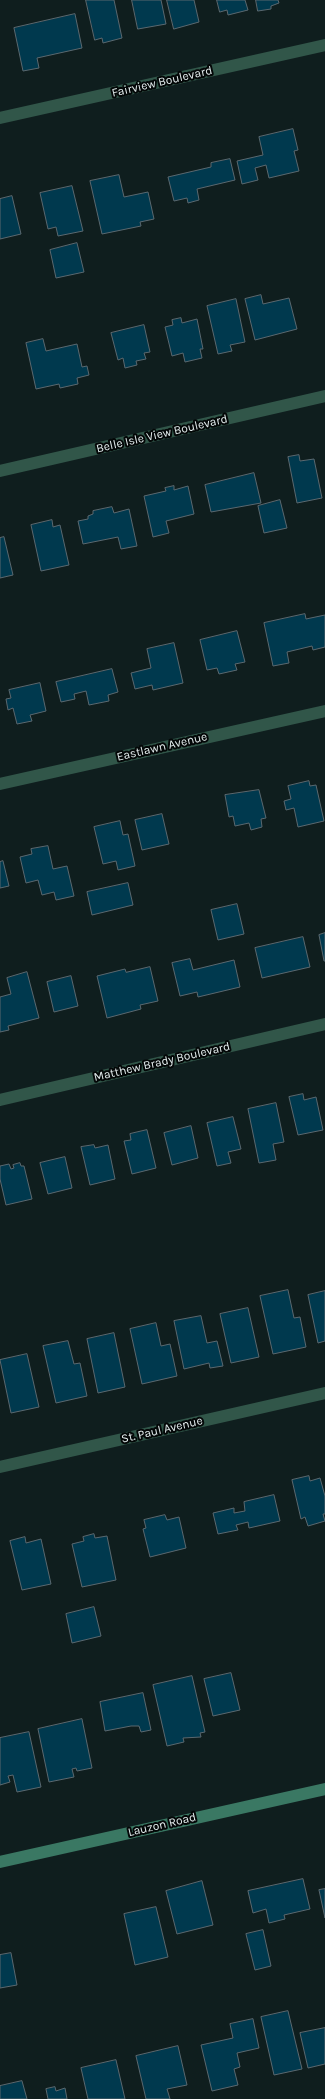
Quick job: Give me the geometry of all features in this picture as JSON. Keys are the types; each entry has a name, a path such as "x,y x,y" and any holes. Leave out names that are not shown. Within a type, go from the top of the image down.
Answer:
{"main road":[{"name":"Lauzon Road","path":"0,1862 325,1789"}],"street":[{"name":"Fairview Boulevard","path":"0,118 325,45"},
{"name":"Belle Isle View Boulevard","path":"0,472 325,396"},
{"name":"Eastlawn Avenue","path":"0,784 325,711"},
{"name":"Matthew Brady Boulevard","path":"0,1100 325,1024"},
{"name":"St. Paul Avenue","path":"0,1467 325,1393"}],"building":[{"path":"86,0 114,0 122,38 103,43 102,38 95,40"},
{"path":"132,0 161,0 166,24 138,29"},
{"path":"167,0 194,0 199,22 174,29"},
{"path":"217,0 245,0 248,10 228,15 227,10 220,12"},
{"path":"256,0 278,0 279,3 271,6 271,9 258,11"},
{"path":"75,14 82,48 37,58 39,68 23,71 14,28"},
{"path":"293,129 298,150 294,151 299,171 269,178 266,165 255,168 258,180 242,184 237,161 263,155 259,137"},
{"path":"230,159 235,180 197,189 199,200 188,203 187,198 174,201 168,177 211,167 211,163"},
{"path":"119,175 124,197 148,192 154,219 140,222 141,226 102,234 90,181"},
{"path":"72,186 83,231 58,236 56,227 48,229 40,193"},
{"path":"12,196 21,234 0,239 0,199"},
{"path":"77,243 84,272 56,278 50,250"},
{"path":"261,295 263,304 289,298 297,329 255,340 245,299"},
{"path":"236,299 245,342 230,345 232,351 218,354 207,306"},
{"path":"181,318 182,323 197,319 203,349 200,349 202,358 185,362 183,353 172,356 165,327 173,325 172,320"},
{"path":"144,325 150,352 144,353 146,359 136,361 137,365 125,368 123,358 118,360 111,333"},
{"path":"43,339 46,351 77,344 82,367 87,366 89,375 77,378 78,384 60,388 59,384 36,389 26,343"},
{"path":"299,455 300,461 314,459 322,498 297,503 288,457"},
{"path":"254,473 261,503 211,512 205,485"},
{"path":"174,486 174,490 188,486 194,514 166,521 169,533 153,537 144,496 166,491 165,488"},
{"path":"280,500 287,528 264,533 258,506"},
{"path":"112,507 114,513 129,509 137,546 121,549 118,537 83,544 78,521 88,519 88,516 93,514 93,511"},
{"path":"52,520 53,527 60,525 69,565 41,571 31,525"},
{"path":"4,537 13,575 0,578 0,538"},
{"path":"305,614 306,619 325,615 325,647 313,650 312,646 287,652 289,663 273,666 264,623"},
{"path":"237,631 245,662 235,664 237,670 219,674 217,668 207,670 200,640"},
{"path":"174,643 183,683 153,690 152,685 135,689 131,673 151,668 147,649"},
{"path":"112,669 118,692 108,695 109,701 89,705 86,691 74,694 75,699 61,702 56,682"},
{"path":"40,683 46,711 30,715 32,721 17,724 13,708 8,710 6,699 11,698 9,690"},
{"path":"309,781 310,786 316,785 324,821 298,827 294,808 286,810 284,801 291,799 288,786"},
{"path":"259,790 266,818 261,819 262,827 251,830 249,823 235,826 233,816 229,817 225,795"},
{"path":"162,814 169,844 142,850 135,820"},
{"path":"120,821 123,835 128,834 135,866 118,870 116,861 103,864 94,827"},
{"path":"48,846 53,869 67,866 74,896 56,900 54,892 42,895 38,880 26,883 20,857 32,854 31,849"},
{"path":"3,861 9,886 0,888 0,862"},
{"path":"128,883 133,905 92,915 87,892"},
{"path":"237,904 244,934 218,940 211,910"},
{"path":"325,933 325,961 324,961 319,935"},
{"path":"303,937 310,967 262,978 255,948"},
{"path":"190,959 193,970 234,960 240,987 198,997 197,992 180,996 172,963"},
{"path":"150,967 158,1001 140,1005 141,1009 107,1018 97,976 125,969 126,972"},
{"path":"27,972 39,1018 8,1026 9,1030 0,1032 0,997 11,994 7,978"},
{"path":"71,976 78,1006 54,1012 47,982"},
{"path":"303,1094 304,1100 316,1097 323,1130 298,1135 289,1097"},
{"path":"276,1103 284,1142 273,1144 276,1160 259,1163 248,1109"},
{"path":"233,1117 241,1149 228,1152 231,1163 217,1166 207,1123"},
{"path":"191,1126 198,1158 172,1165 164,1133"},
{"path":"147,1130 156,1168 132,1174 124,1141 131,1140 130,1134"},
{"path":"94,1145 95,1148 108,1145 115,1179 90,1185 81,1147"},
{"path":"65,1157 72,1188 48,1194 40,1163"},
{"path":"20,1163 21,1166 24,1166 32,1199 6,1205 0,1179 0,1166 9,1164 11,1169 14,1168 13,1165"},
{"path":"288,1290 294,1318 300,1317 306,1347 273,1354 260,1296"},
{"path":"325,1291 325,1341 318,1343 308,1295"},
{"path":"248,1308 259,1357 231,1363 220,1314"},
{"path":"201,1316 207,1343 217,1341 223,1366 210,1368 209,1363 184,1369 174,1321"},
{"path":"156,1323 161,1346 170,1344 177,1376 142,1384 130,1329"},
{"path":"114,1333 125,1387 98,1393 87,1339"},
{"path":"68,1341 74,1364 80,1363 87,1396 56,1403 43,1346"},
{"path":"27,1354 39,1407 11,1413 0,1360"},
{"path":"309,1476 310,1481 320,1478 325,1496 325,1514 323,1514 325,1521 308,1526 305,1517 301,1519 292,1480"},
{"path":"274,1495 280,1521 249,1528 248,1522 236,1525 238,1530 218,1534 213,1513 234,1508 234,1513 245,1511 244,1502"},
{"path":"165,1515 167,1520 179,1517 186,1548 150,1557 143,1529 146,1528 144,1520"},
{"path":"94,1534 95,1538 107,1536 116,1580 82,1587 72,1544 84,1541 83,1537"},
{"path":"25,1537 26,1543 41,1539 51,1584 22,1590 10,1541"},
{"path":"94,1607 101,1636 72,1643 66,1614"},
{"path":"231,1673 240,1710 213,1716 204,1679"},
{"path":"192,1676 205,1732 200,1733 201,1737 183,1738 184,1742 167,1746 153,1685"},
{"path":"143,1693 151,1730 141,1732 139,1726 131,1726 105,1731 100,1702"},
{"path":"82,1719 92,1768 77,1771 76,1768 72,1769 74,1777 49,1782 38,1729"},
{"path":"29,1732 41,1787 17,1792 13,1775 8,1776 10,1782 0,1785 0,1738"},
{"path":"303,1879 310,1909 284,1915 285,1919 269,1923 266,1909 253,1913 248,1891"},
{"path":"202,1881 213,1925 177,1934 166,1891"},
{"path":"325,1889 325,1918 319,1890"},
{"path":"156,1907 168,1957 135,1965 124,1914"},
{"path":"263,1930 271,1966 255,1970 246,1934"},
{"path":"11,1953 17,1985 0,1988 0,1955"},
{"path":"288,2011 302,2069 274,2075 261,2017"},
{"path":"253,2019 259,2048 237,2053 240,2067 234,2069 238,2085 212,2091 201,2045 233,2038 230,2024"},
{"path":"325,2028 325,2064 308,2068 300,2033"},
{"path":"178,2046 187,2085 167,2089 170,2099 146,2099 136,2056"},
{"path":"116,2060 125,2099 88,2099 81,2068"},
{"path":"22,2081 27,2099 0,2099 0,2086"},
{"path":"55,2087 56,2091 65,2088 67,2099 48,2099 46,2089"}]}
